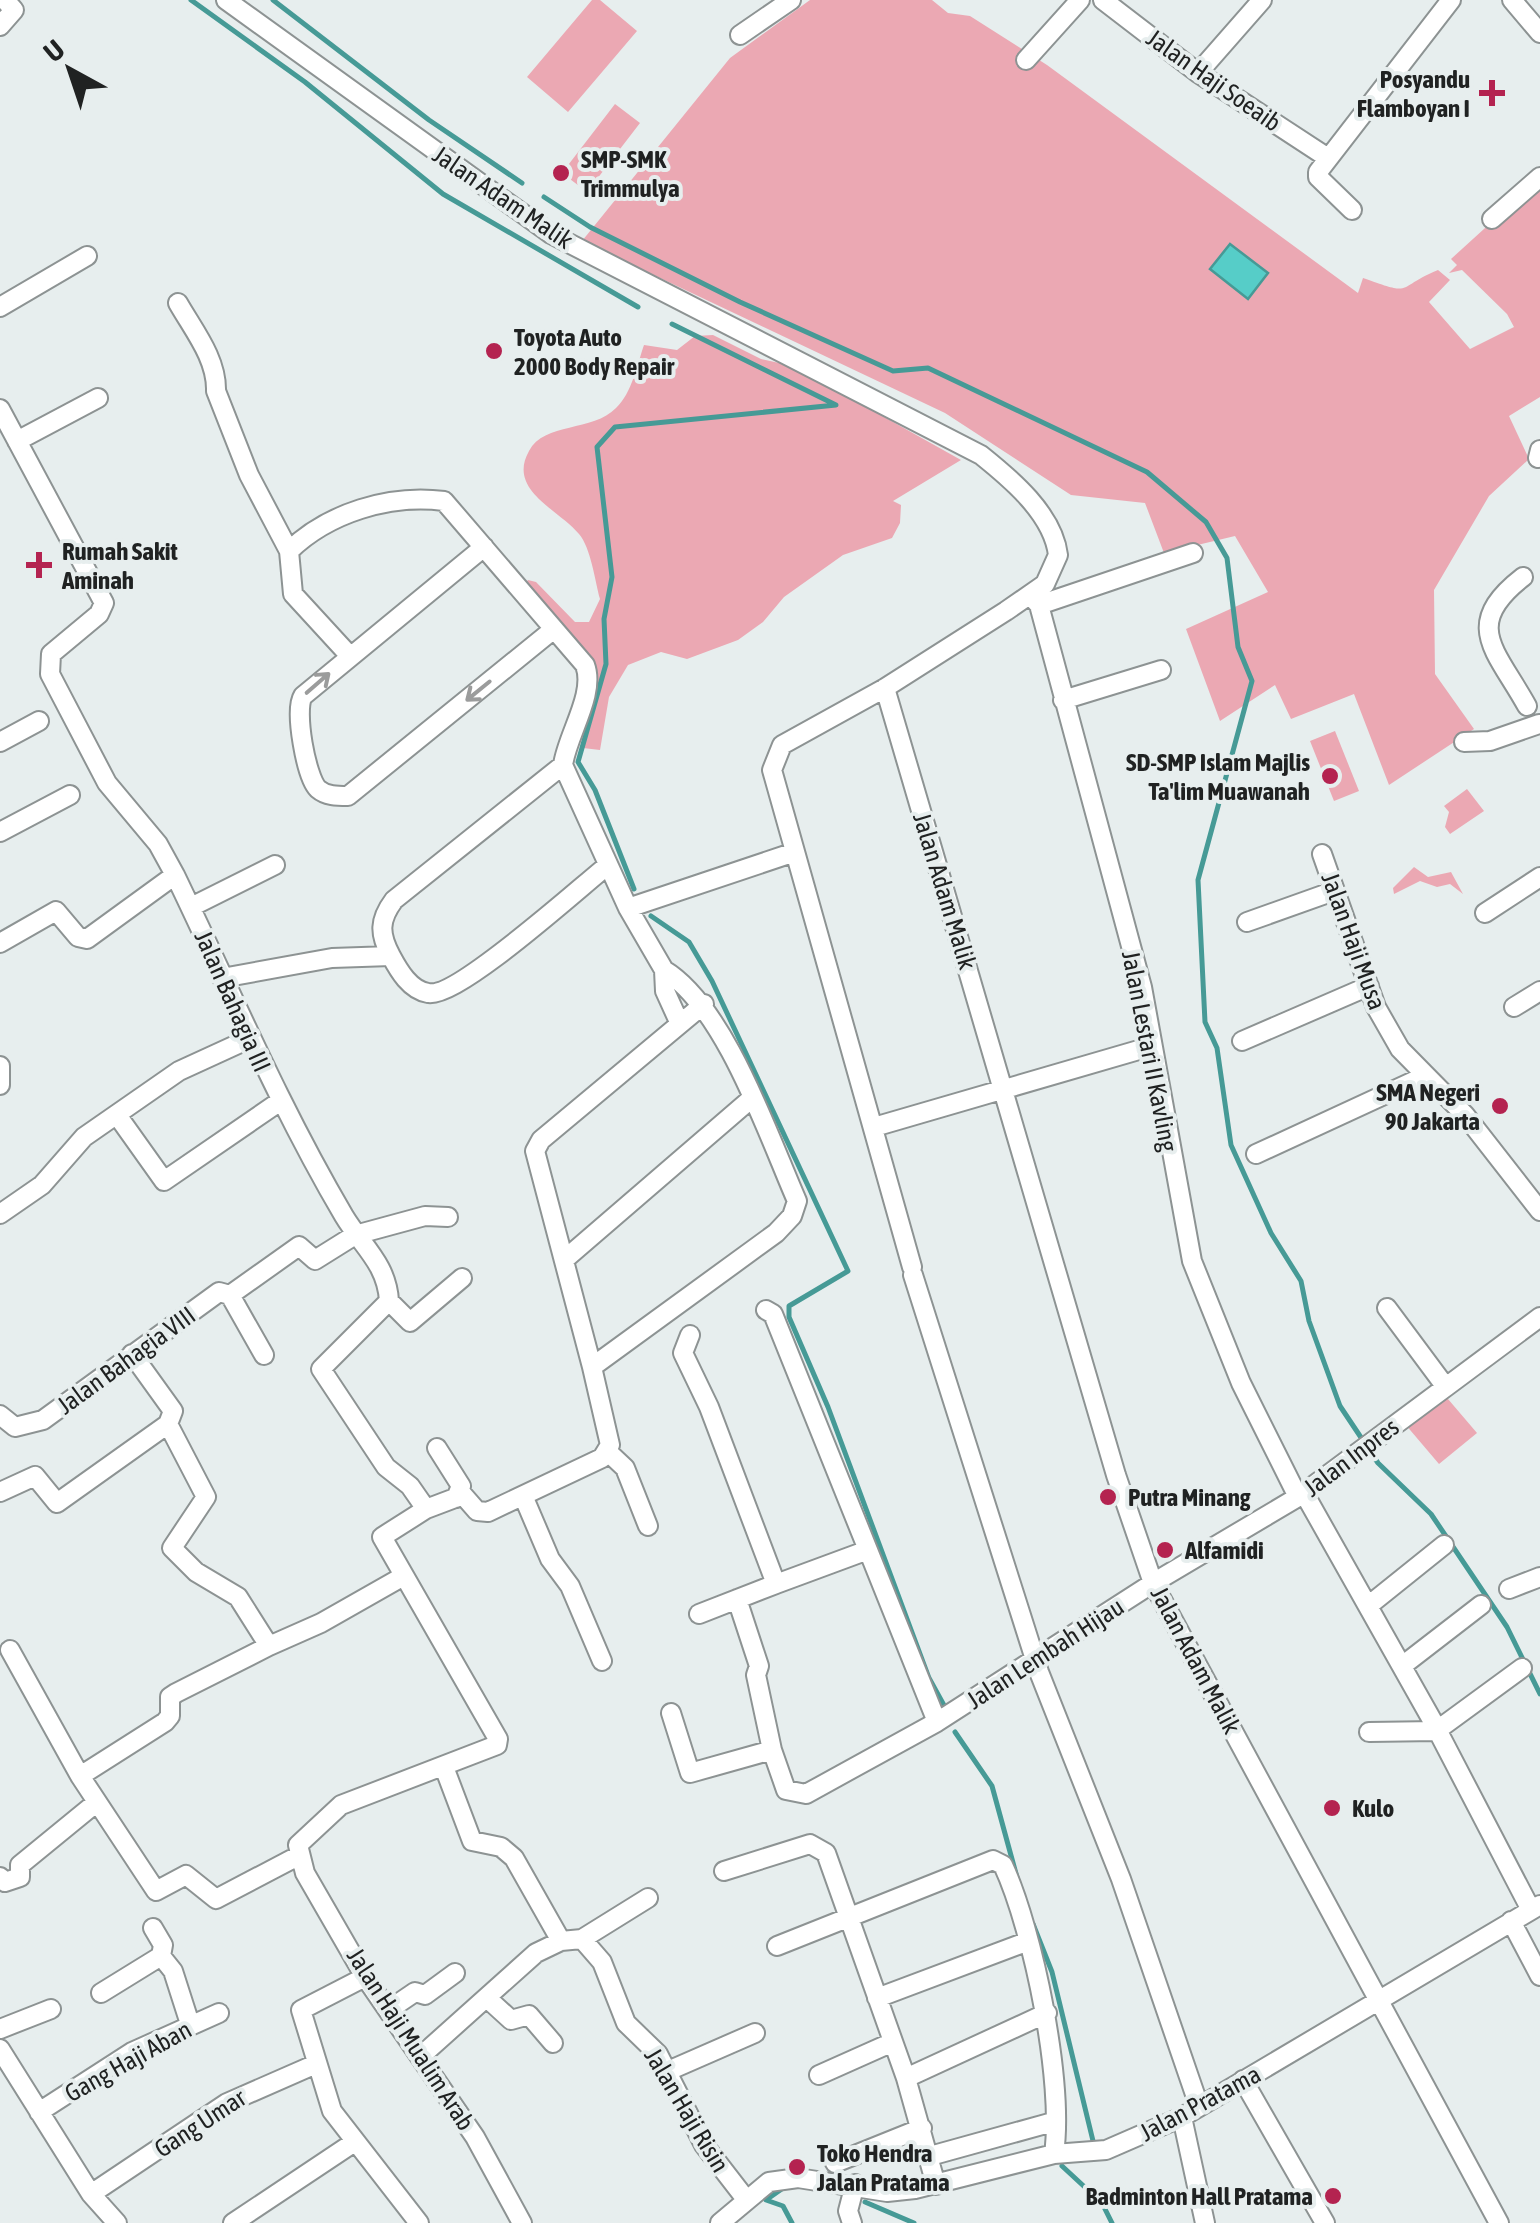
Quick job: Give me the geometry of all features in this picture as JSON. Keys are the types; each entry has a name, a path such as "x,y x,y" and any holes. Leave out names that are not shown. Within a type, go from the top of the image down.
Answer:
{"street":[{"path":"0,26 14,10 6,0"},
{"name":"Jalan Adam Malik","path":"226,0 551,234 981,455 1030,501 1057,542 1057,566 1034,600 884,688 1116,1475 1153,1583 1499,2223"},
{"path":"740,36 791,0"},
{"path":"1026,60 1080,0"},
{"name":"Jalan Haji Soeaib","path":"1102,0 1198,73 1328,158"},
{"path":"1198,73 1262,0"},
{"path":"1352,210 1318,178 1328,158 1451,0"},
{"path":"1512,0 1540,32"},
{"path":"1492,219 1540,176"},
{"path":"0,307 88,256"},
{"path":"178,303 212,360 218,380 216,392 249,475 289,552 294,594 349,656"},
{"path":"0,409 17,440 98,398"},
{"name":"Jalan Bahagia III","path":"17,440 104,603 99,614 51,654 50,674 107,782 158,844 175,874 279,1102 355,1235 386,1274 389,1301"},
{"path":"289,552 307,534 346,512 430,499 454,508 554,629 589,676 566,740 563,765 628,908 664,970 704,1004 752,1098 797,1201 792,1216 776,1233 592,1367"},
{"path":"484,546 302,696 297,711 313,784 337,796 348,796 554,629"},
{"path":"1034,600 1194,553"},
{"path":"1464,742 1490,742 1535,717 1488,636 1492,605 1522,577"},
{"name":"Jalan Lestari II Kavling","path":"1034,600 1142,987 1192,1261 1242,1383 1301,1495 1402,1666 1535,1908"},
{"path":"1063,700 1161,670"},
{"path":"884,688 782,745 774,756 772,770 792,853 913,1271 1035,1660 1121,1879 1199,2106"},
{"path":"0,742 39,720"},
{"path":"563,765 394,900 380,924 391,956 415,988 428,994 444,992 476,972 608,865"},
{"path":"0,832 70,795"},
{"path":"628,908 792,853"},
{"name":"Jalan Haji Musa","path":"1322,854 1369,986 1400,1049 1465,1115 1540,1212"},
{"path":"191,907 275,864"},
{"path":"0,943 56,911 78,937 87,939 175,874"},
{"path":"1485,913 1540,877"},
{"path":"1247,922 1334,890"},
{"path":"222,978 332,958 391,956"},
{"path":"664,970 665,992 680,1024"},
{"path":"1242,1041 1369,986"},
{"path":"1514,1007 1540,991"},
{"path":"648,1526 625,1468 608,1452 606,1415 542,1194 535,1151 540,1140 704,1004"},
{"path":"0,1214 42,1185 84,1138 116,1115 179,1071 251,1038"},
{"path":"874,1127 1150,1047"},
{"path":"0,1066 0,1085"},
{"path":"1256,1154 1425,1076"},
{"path":"564,1260 752,1098"},
{"path":"116,1115 164,1182 279,1102"},
{"path":"355,1235 425,1216 448,1217"},
{"name":"Jalan Bahagia VIII","path":"0,1415 15,1427 43,1420 219,1292 230,1295 299,1246 315,1260 355,1235"},
{"path":"426,1509 410,1486 386,1467 320,1372 389,1301 410,1322 462,1278"},
{"path":"230,1295 264,1355"},
{"path":"1387,1308 1446,1386"},
{"path":"766,1310 773,1314 792,1358 936,1722"},
{"name":"Jalan Inpres","path":"1153,1583 1301,1495 1446,1386 1537,1327"},
{"path":"690,1336 682,1353 709,1407 776,1584"},
{"path":"0,1492 35,1476 57,1503 168,1424 174,1411 132,1354"},
{"path":"168,1424 206,1498 172,1548 196,1572 238,1598 270,1646"},
{"path":"437,1448 460,1486 456,1498"},
{"path":"3,1645 80,1776 156,1891 186,1875 207,1897 216,1899 298,1856 300,1840 341,1805 494,1748 498,1738 452,1665 432,1619 402,1577 382,1537 426,1509 466,1495 482,1514 524,1498 608,1452"},
{"path":"524,1498 550,1559 570,1586 602,1661"},
{"path":"1368,1606 1444,1545"},
{"path":"699,1614 868,1550"},
{"path":"80,1776 165,1722 170,1716 170,1697 176,1693 402,1577"},
{"path":"1509,1589 1540,1577"},
{"name":"Jalan Lembah Hijau","path":"772,1750 786,1790 806,1794 936,1722 1153,1583"},
{"path":"671,1713 690,1773 772,1750 756,1675 759,1666 737,1599"},
{"path":"1402,1666 1482,1604"},
{"path":"1370,1732 1436,1731 1522,1668"},
{"path":"444,1767 472,1841 501,1847 514,1858 560,1941"},
{"path":"0,1877 5,1882 20,1876 20,1865 97,1802"},
{"path":"724,1871 818,1845 826,1853 906,2078 936,2186"},
{"name":"Jalan Haji Mualim Arab","path":"298,1856 366,1978 474,2137 522,2223"},
{"path":"776,1946 993,1860 1002,1865 1010,1880 1047,2013 1057,2130 1054,2154"},
{"path":"421,2056 536,1952 560,1941 582,1939 648,1898"},
{"name":"Jalan Pratama","path":"720,2223 745,2198 769,2182 798,2178 856,2184 887,2192 936,2186 1054,2154 1106,2150 1182,2117 1535,1908"},
{"path":"1511,1921 1540,1976"},
{"path":"101,1992 161,1956 164,1945 153,1928"},
{"name":"Jalan Haji Risin","path":"582,1939 602,1962 626,2024 646,2040 668,2071 710,2155 745,2198"},
{"path":"878,1998 1026,1942"},
{"path":"161,1956 173,1971 190,2024"},
{"path":"390,2009 415,1992 425,1995 455,1973"},
{"path":"366,1978 302,2006 332,2111 353,2143 419,2223"},
{"path":"488,1999 511,2020 529,2015 554,2043"},
{"path":"0,2029 50,2009"},
{"name":"Gang Haji Aban","path":"39,2112 132,2052 219,2012"},
{"path":"906,2078 1047,2013"},
{"path":"668,2071 755,2033"},
{"path":"819,2075 893,2042"},
{"path":"0,2050 7,2076 39,2112 91,2194 117,2223"},
{"name":"Gang Umar","path":"91,2194 227,2103 316,2064"},
{"path":"1243,2080 1325,2223"},
{"path":"1182,2117 1205,2223"},
{"path":"930,2156 1054,2122"},
{"path":"836,2163 922,2128"},
{"path":"234,2223 353,2143"},
{"path":"852,2223 848,2211 856,2184"}],"shaded area":[{"path":"592,0 600,0 637,31 568,112 527,77"},
{"path":"810,0 932,0 948,13 970,16 1047,65 1358,293 1363,278 1398,289 1438,270 1450,280 1429,302 1470,349 1514,327 1507,314 1462,270 1449,273 1457,265 1451,259 1540,178 1540,397 1509,416 1529,459 1489,496 1434,590 1435,674 1474,729 1389,785 1354,694 1291,719 1275,685 1220,721 1186,629 1268,592 1235,536 1164,553 1145,503 1071,495 945,413 582,241 730,58"},
{"path":"615,104 640,123 587,192 562,173"},
{"path":"713,335 761,359 793,366 961,460 893,501 901,505 900,523 892,538 843,555 784,597 763,622 738,640 687,659 661,652 628,665 609,697 600,750 583,748 595,663 524,585 528,580 536,582 575,622 589,622 600,599 583,540 530,488 524,465 529,451 546,435 595,421 622,402 644,345 677,350 695,336"},
{"path":"1335,731 1359,791 1334,801 1310,741"},
{"path":"1467,789 1484,811 1450,834 1445,827 1449,812 1444,806"},
{"path":"1414,867 1428,877 1451,872 1463,894 1450,884 1437,887 1420,881 1394,894 1393,888"},
{"path":"1442,1392 1477,1433 1439,1464 1405,1424"}],"water":[{"path":"1230,244 1268,273 1248,299 1210,269"}],"waterway":[{"path":"191,0 305,82 443,194 638,307"},
{"path":"273,0 429,120 522,183"},
{"path":"544,197 590,227 740,302 893,371 928,368 1147,472 1206,522 1227,558 1238,647 1252,681 1198,880 1205,1022 1217,1048 1231,1145 1271,1233 1301,1281 1309,1321 1340,1406 1378,1463 1431,1514 1507,1627 1540,1694"},
{"path":"634,889 595,790 578,762 606,664 604,619 612,577 597,447 615,427 836,405 672,324"},
{"path":"651,916 689,942 712,981 848,1271 789,1306 789,1317 828,1407 929,1678 946,1709"},
{"path":"955,1732 992,1786 1018,1881"},
{"path":"1033,1924 1052,1972 1094,2145"},
{"path":"1062,2166 1102,2203 1112,2223"},
{"path":"786,2186 766,2200 783,2206 792,2223"},
{"path":"865,2202 914,2223"}],"place":[{"name":"Posyandu Flamboyan I","path":"1492,93"},
{"name":"SMP-SMK Trimmulya","path":"561,173"},
{"name":"Toyota Auto 2000 Body Repair","path":"494,351"},
{"name":"Rumah Sakit Aminah","path":"39,565"},
{"name":"SD-SMP Islam Majlis Ta'lim Muawanah","path":"1330,776"},
{"name":"SMA Negeri 90 Jakarta","path":"1500,1106"},
{"name":"Putra Minang","path":"1108,1497"},
{"name":"Alfamidi","path":"1165,1550"},
{"name":"Kulo","path":"1332,1808"},
{"name":"Toko Hendra Jalan Pratama","path":"797,2167"},
{"name":"Badminton Hall Pratama","path":"1333,2196"}]}
